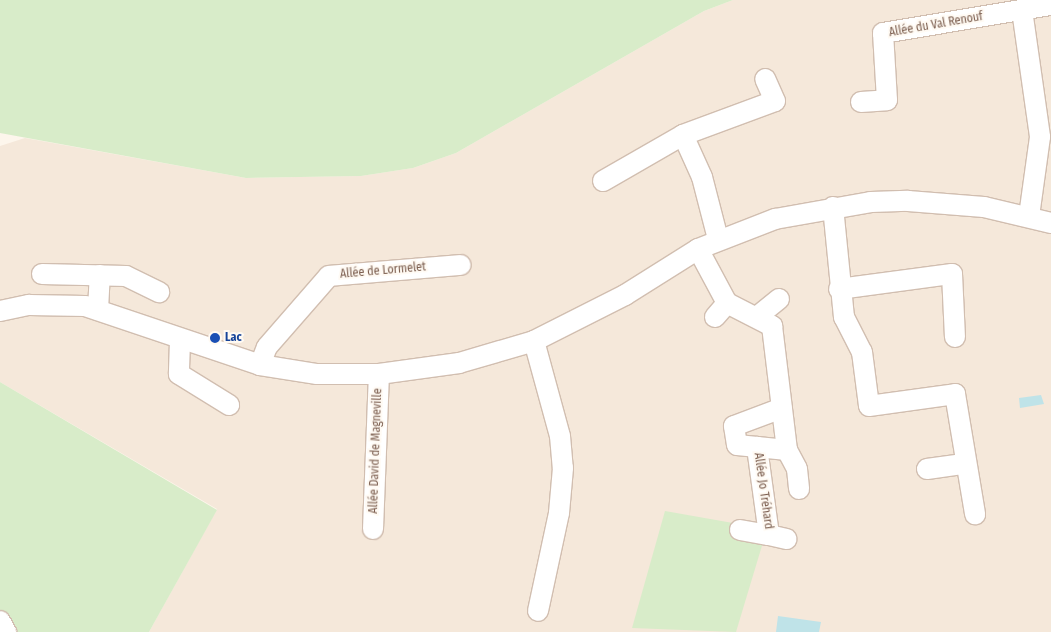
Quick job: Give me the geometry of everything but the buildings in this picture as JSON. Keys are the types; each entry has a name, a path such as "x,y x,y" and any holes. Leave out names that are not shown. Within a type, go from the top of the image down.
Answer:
{"street":[{"name":"Allée du Val Renouf","path":"861,102 887,100 884,33 1051,5"},
{"path":"1022,10 1040,137 1029,216"},
{"path":"603,181 683,135 775,101 765,79"},
{"path":"683,135 702,177 718,239"},
{"path":"0,311 48,304 98,310 180,341 260,365 316,374 379,374 459,363 534,341 625,295 698,249 718,239 775,219 870,202 936,202 1029,216 1051,224"},
{"path":"832,208 839,289 844,317 862,352 869,406 955,394 964,464 976,514"},
{"path":"698,249 721,310 758,316 772,326 787,450 797,469 799,489"},
{"name":"Allée de Lormelet","path":"260,365 267,347 330,276 461,265"},
{"path":"42,274 126,276 160,292"},
{"path":"839,289 952,274 955,337"},
{"path":"98,310 100,275"},
{"path":"758,316 779,299"},
{"path":"180,341 179,374 230,405"},
{"path":"534,341 560,436 562,468 559,513 538,611"},
{"name":"Allée David de Magneville","path":"373,529 379,374"},
{"name":"Allée Jo Tréhard","path":"782,408 734,426 737,445 787,450"},
{"name":"Allée Jo Tréhard","path":"740,530 778,537 757,447"},
{"path":"927,469 964,464"},
{"path":"0,621 6,632"}],"shaded area":[{"path":"733,0 1051,0 1051,632 149,632 217,509 0,382 0,146 25,138 246,178 361,176 413,168 456,153 704,11"}],"green space":[{"path":"0,0 733,0 704,11 456,153 413,168 361,176 246,178 0,133"},
{"path":"0,382 217,510 149,632 0,632"},
{"path":"665,511 767,529 736,632 632,628"}],"water":[{"path":"1041,395 1044,404 1020,408 1019,398"},
{"path":"778,616 821,622 819,632 776,632"}],"place":[{"name":"Lac","path":"215,338"}]}
